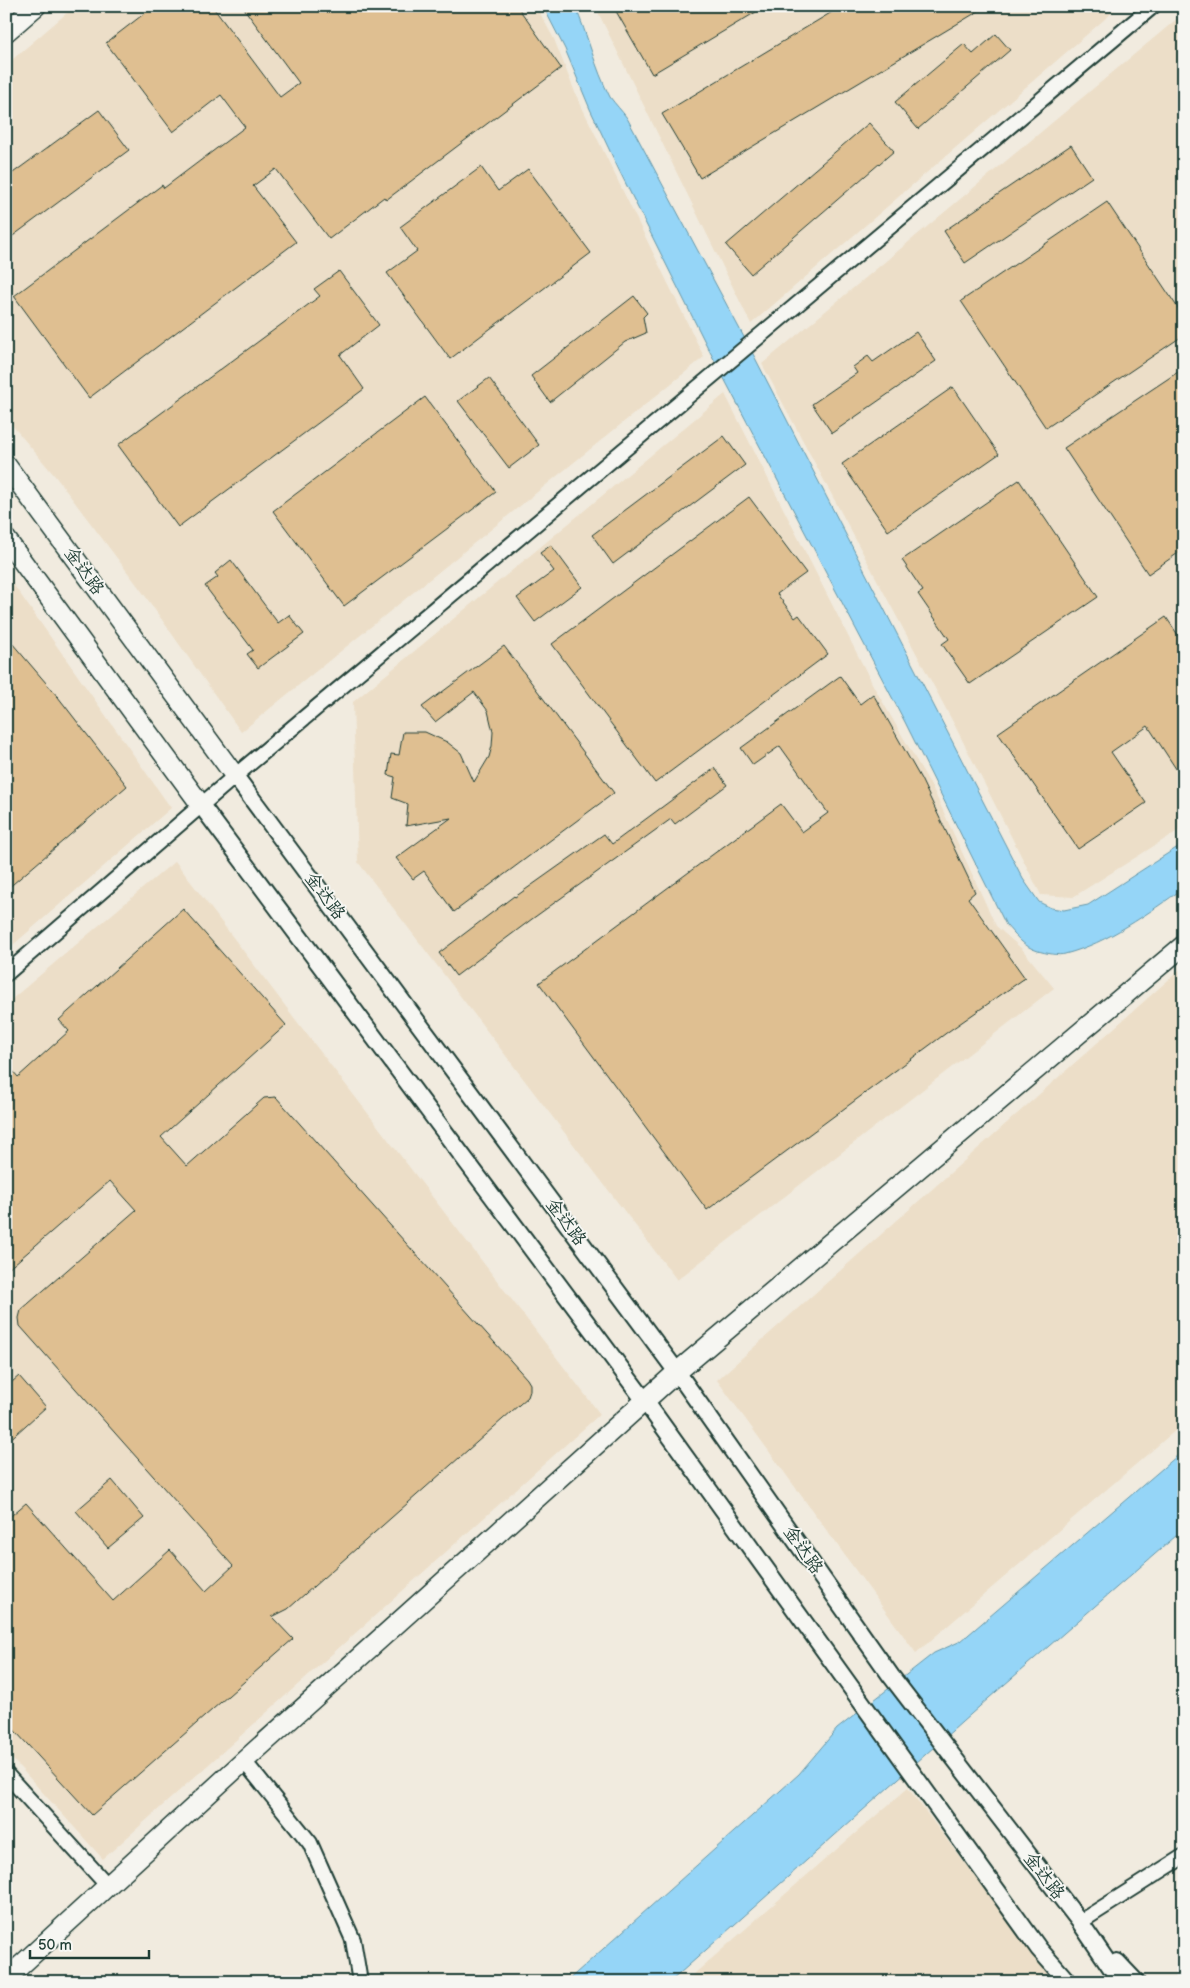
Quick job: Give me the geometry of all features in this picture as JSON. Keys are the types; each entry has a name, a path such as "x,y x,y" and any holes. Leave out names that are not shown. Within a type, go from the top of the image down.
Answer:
{"main road":[{"path":"6,32 36,6"},
{"name":"金达路","path":"6,465 235,776"},
{"path":"6,539 201,805"},
{"path":"6,1979 244,1760 677,1372 1184,945"}],"street":[{"path":"6,974 235,776 1154,6"},
{"name":"金达路","path":"235,776 677,1372 891,1676 1080,1922 1121,1982"},
{"path":"201,805 645,1401 1039,1949 1068,1982"},
{"path":"244,1760 310,1843 353,1940 360,1982"},
{"path":"6,1774 108,1886"},
{"path":"1136,1982 1080,1922 1184,1856"}],"shaded area":[{"path":"75,6 536,6 554,39 576,95 704,357 241,732 141,590 55,476 6,418 6,65"},
{"path":"595,6 1120,6 751,324"},
{"path":"1184,13 1184,827 1073,897 1041,895 954,724 762,364"},
{"path":"725,394 874,687 933,789 996,926 1022,949 1054,988 677,1280 358,862 353,702"},
{"path":"6,574 171,808 6,951"},
{"path":"175,861 600,1414 103,1859 6,1752 6,1004"},
{"path":"1184,966 1184,1423 916,1653 717,1380"},
{"path":"908,1788 1054,1982 685,1982 822,1862"}],"water":[{"path":"543,6 575,6 610,97 627,118 753,354 1023,879 1039,902 1051,908 1064,910 1088,905 1184,843 1184,888 1112,935 1097,943 1065,954 1041,952 1028,947 1006,925 905,722 708,348 618,168 590,109 565,49"},
{"path":"1184,1450 1184,1529 989,1698 670,1982 566,1982 799,1774 837,1729 934,1653 961,1641"}],"building":[{"path":"154,6 212,6 280,97 299,83 242,6 517,6 561,68 386,200 384,197 329,239 276,169 253,186 296,242 89,398 14,296 162,185 164,188 245,127 221,95 173,132 106,43"},
{"path":"613,6 766,6 652,74"},
{"path":"842,6 987,6 700,178 662,114"},
{"path":"996,34 1010,50 918,129 895,102 964,44 973,54"},
{"path":"99,110 129,150 6,241 6,178"},
{"path":"869,123 894,151 751,274 726,245"},
{"path":"1071,145 1092,177 965,263 944,231"},
{"path":"481,167 498,191 528,169 591,253 450,359 387,273 417,251 400,227"},
{"path":"1107,202 1184,317 1184,335 1046,428 961,301"},
{"path":"339,271 379,325 340,355 364,389 178,527 118,445 320,296 314,289"},
{"path":"634,296 647,313 643,317 646,333 625,342 550,402 531,376"},
{"path":"916,332 936,361 832,433 812,404 857,373 853,367 868,356 873,362"},
{"path":"1184,368 1184,549 1148,574 1064,448"},
{"path":"489,378 539,445 509,468 458,401"},
{"path":"953,387 999,454 888,531 842,464"},
{"path":"425,397 496,492 344,606 273,511"},
{"path":"724,436 745,465 613,564 592,535"},
{"path":"1019,480 1098,597 970,684 942,644 949,639 918,594 923,591 902,560"},
{"path":"749,497 806,573 777,594 795,618 799,615 828,654 655,783 552,644"},
{"path":"551,545 582,587 535,622 517,598 554,571 540,553"},
{"path":"231,560 278,623 289,615 304,634 258,668 247,654 253,650 205,586 218,577 215,573"},
{"path":"1166,617 1184,644 1184,781 1148,726 1111,752 1146,803 1078,849 998,733"},
{"path":"6,636 58,697 127,786 6,890"},
{"path":"504,646 614,793 454,912 424,871 413,879 396,858 451,818 406,826 408,804 392,798 395,777 388,775 391,754 399,755 403,732 425,732 447,742 461,753 474,782 489,757 492,746 493,732 488,711 474,692 435,722 422,707"},
{"path":"840,676 860,704 873,694 921,779 975,892 968,898 1025,978 949,1031 707,1210 539,983 781,804 802,832 828,813 780,746 753,765 741,748"},
{"path":"715,768 727,785 675,824 671,819 456,976 439,953 514,896 604,834 612,844"},
{"path":"183,909 286,1025 161,1137 187,1166 264,1098 276,1097 527,1379 530,1384 530,1391 528,1397 288,1609 272,1617 293,1639 92,1815 6,1721 6,1520 26,1503 113,1601 170,1550 206,1591 233,1566 20,1326 21,1310 136,1210 110,1181 6,1271 6,1063 18,1077 69,1031 59,1020"},
{"path":"19,1376 46,1407 6,1443 6,1387"},
{"path":"112,1480 144,1518 108,1548 76,1511"}]}
